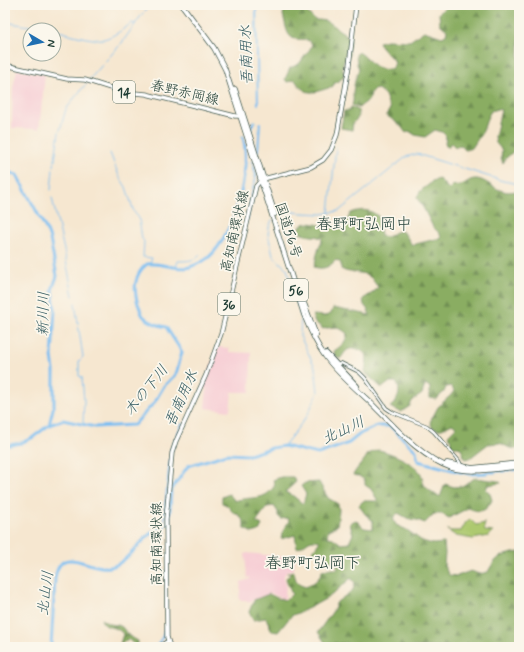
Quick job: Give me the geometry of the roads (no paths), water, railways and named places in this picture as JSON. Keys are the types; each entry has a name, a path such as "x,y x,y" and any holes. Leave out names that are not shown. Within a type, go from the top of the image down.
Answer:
{"highway":[{"name":"国道56号","path":"182,5 209,40 221,60 242,116"},
{"name":"国道56号","path":"185,5 216,47 231,77 304,316 314,338 326,357 342,376 424,453 440,463 461,468 485,470 519,467"},
{"name":"国道56号","path":"262,180 312,326 322,347 336,366 425,450 441,461 461,468 519,463"}],"main road":[{"name":"高知南環状線","path":"170,647 168,641 166,519 172,453 206,375 221,334 256,186 262,180 312,167 323,160 331,150 337,136 349,66 356,5"},
{"name":"春野赤岡線","path":"5,65 66,79 85,80 123,92 146,94 242,116"},
{"path":"158,647 168,641"}],"street":[{"path":"336,366 341,362 363,375 388,410 420,423 430,429 459,461 461,468"}],"waterway":[{"path":"145,11 151,5"},
{"name":"吾南用水","path":"256,5 258,104"},
{"path":"121,44 143,13"},
{"path":"5,22 22,25"},
{"path":"62,32 86,38 104,39 132,23 135,24"},
{"path":"89,80 119,46"},
{"path":"72,101 87,83"},
{"path":"60,130 66,109 71,103"},
{"name":"木の下川","path":"251,129 254,122"},
{"name":"吾南用水","path":"258,151 260,123"},
{"path":"54,166 59,132"},
{"name":"木の下川","path":"49,425 63,420 95,427 134,425 154,403 164,386 176,374 182,352 166,327 160,326 143,316 135,293 137,277 139,272 147,264 158,264 180,268 190,267 200,263 218,247 233,218 239,201 245,166 243,137"},
{"path":"329,213 336,147"},
{"path":"110,153 119,176 126,187 134,212 139,218 142,239 144,241 143,257 152,258 150,264"},
{"path":"279,213 293,212 322,214 339,211 406,157 417,154 503,181 519,184"},
{"name":"吾南用水","path":"247,219 256,175 252,161"},
{"path":"51,190 53,169"},
{"name":"新川川","path":"5,171 17,175 47,231 57,276 52,290 55,309 52,356 54,371 54,405 49,425 32,438 21,443 5,446"},
{"path":"52,198 73,296"},
{"path":"272,220 268,234 273,256 287,269 298,307"},
{"path":"176,267 178,261 193,260 200,255"},
{"path":"75,303 83,357 79,361 79,376 82,377 84,401 83,424"},
{"path":"284,446 307,416 318,392 315,367 300,336 301,317 299,312"},
{"name":"吾南用水","path":"171,450 182,424"},
{"name":"北山川","path":"169,524 171,490 188,466 227,454 249,455 271,448 284,446 318,454 349,443 360,434 377,426 389,426 392,428 416,451 418,461 460,472"},
{"name":"吾南用水","path":"165,535 164,518 170,460"},
{"name":"北山川","path":"513,470 519,469"},
{"name":"北山川","path":"490,472 495,472"},
{"name":"北山川","path":"472,474 487,473"},
{"name":"北山川","path":"51,647 55,579 58,568 63,562 69,560 102,567 116,565 123,561 148,536 161,527"},
{"name":"吾南用水","path":"156,647 163,636 165,628"}],"district":[{"name":"春野町弘岡中","path":"364,223"},
{"name":"春野町弘岡下","path":"313,562"}]}
